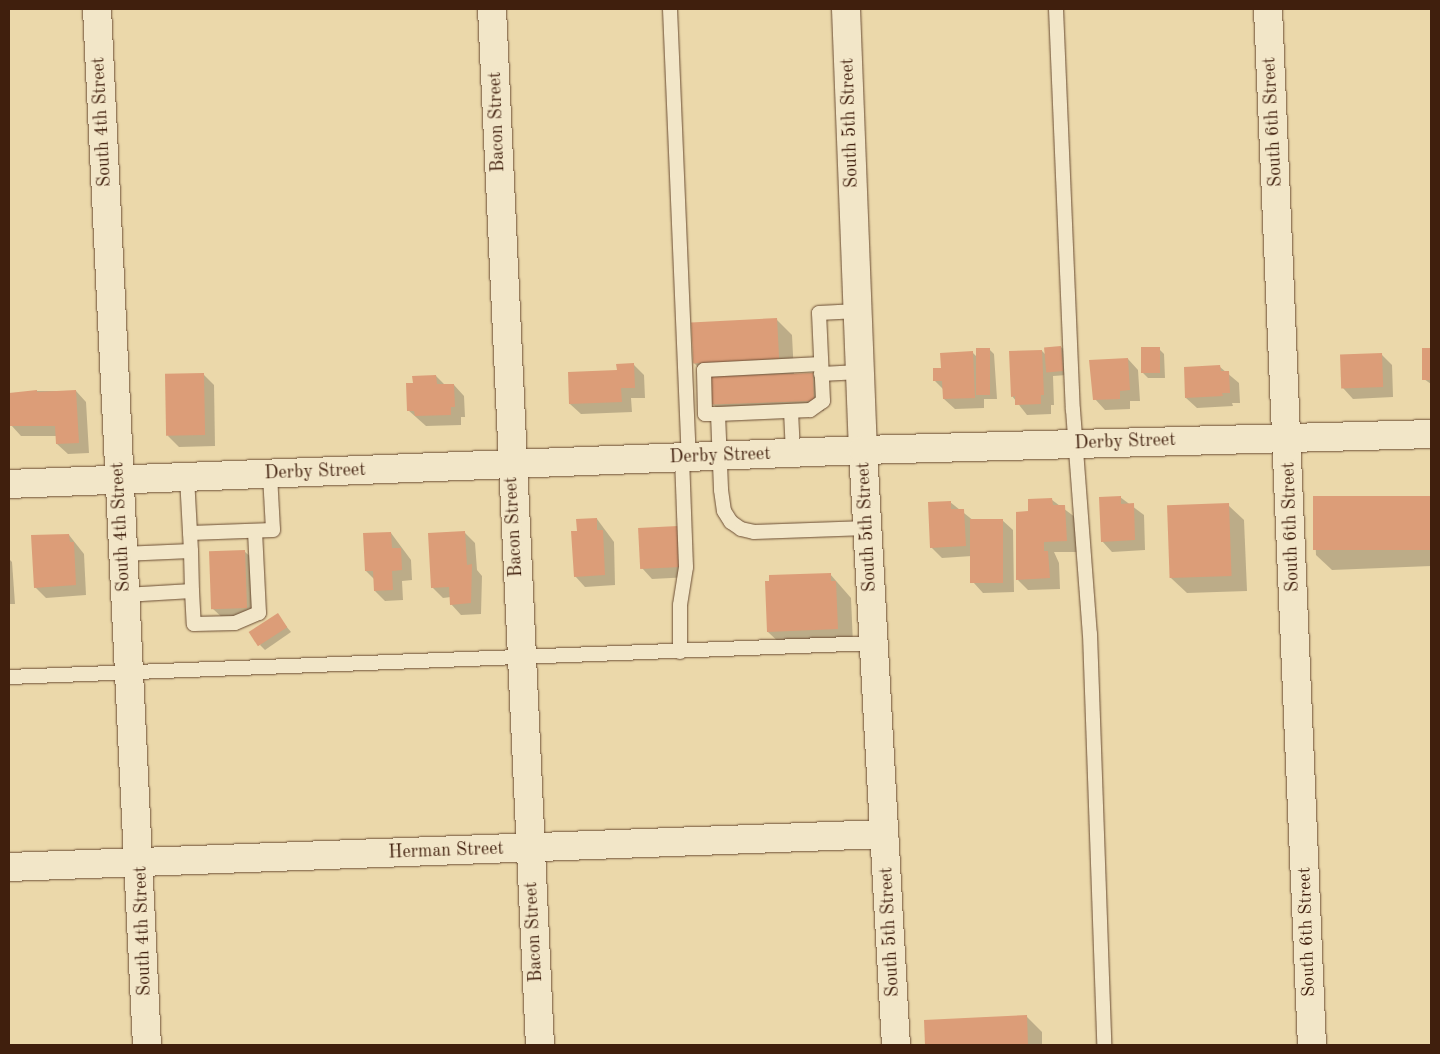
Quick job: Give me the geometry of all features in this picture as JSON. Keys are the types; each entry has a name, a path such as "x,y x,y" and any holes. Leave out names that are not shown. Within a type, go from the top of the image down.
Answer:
{"street":[{"name":"South 4th Street","path":"97,9 118,480 140,862 147,1045"},
{"name":"Bacon Street","path":"492,9 520,658 540,1045"},
{"name":"South 5th Street","path":"846,9 863,450 896,1045"},
{"name":"South 6th Street","path":"1268,9 1312,1045"},
{"name":"Derby Street","path":"9,484 863,450 1431,434"},
{"name":"Herman Street","path":"9,867 530,849 884,834"}],"lane":[{"path":"670,9 685,457 686,567 680,606 680,652"},
{"path":"1056,9 1075,444 1090,634 1104,1045"},
{"path":"858,311 819,313 821,369 823,401 810,410 705,414 704,370 821,369 860,372"},
{"path":"791,411 793,453"},
{"path":"718,414 719,456 724,511 731,522 741,529 763,532 867,528"},
{"path":"190,533 273,530 270,474"},
{"path":"188,477 194,624 235,623 259,613 255,531"},
{"path":"122,554 191,551"},
{"path":"125,595 192,591"},
{"path":"9,677 874,644"}],"building":[{"path":"777,318 779,359 693,363 691,323"},
{"path":"1061,346 1063,371 1046,372 1044,347"},
{"path":"1141,347 1160,347 1160,373 1141,373"},
{"path":"976,348 990,348 990,395 976,395"},
{"path":"1422,348 1431,348 1431,380 1422,380"},
{"path":"1042,350 1044,395 1041,395 1041,404 1015,405 1015,396 1011,397 1009,351"},
{"path":"973,351 975,398 943,399 942,381 933,381 933,368 941,368 940,353"},
{"path":"1382,353 1383,387 1341,388 1340,354"},
{"path":"1128,358 1130,390 1120,391 1120,399 1093,400 1089,360"},
{"path":"634,363 635,388 621,388 622,402 569,404 568,372 617,370 616,364"},
{"path":"1220,365 1221,371 1229,371 1230,393 1222,393 1223,396 1185,398 1184,367"},
{"path":"204,373 205,435 166,436 165,374"},
{"path":"813,373 814,401 711,405 710,377"},
{"path":"436,375 437,384 454,384 455,407 451,407 451,415 415,416 414,411 407,411 406,383 413,383 412,376"},
{"path":"37,390 37,392 76,390 79,443 56,444 55,426 10,426 9,393"},
{"path":"1121,496 1121,504 1134,503 1135,540 1101,542 1099,497"},
{"path":"1313,496 1431,496 1431,550 1313,550"},
{"path":"1052,498 1053,505 1065,505 1067,541 1044,542 1044,551 1048,551 1050,578 1016,580 1016,512 1028,511 1028,499"},
{"path":"951,501 951,509 964,509 966,546 930,548 928,502"},
{"path":"1229,503 1232,576 1170,578 1167,505"},
{"path":"597,518 597,530 603,530 605,575 574,577 571,531 577,531 576,519"},
{"path":"970,519 1003,519 1003,583 970,583"},
{"path":"678,526 680,567 640,569 638,528"},
{"path":"465,531 467,565 472,564 471,603 450,605 449,587 431,588 428,533"},
{"path":"391,532 392,548 401,548 402,570 392,571 393,590 374,591 373,571 365,571 363,533"},
{"path":"69,534 70,542 74,542 76,585 34,588 31,535"},
{"path":"245,550 247,608 211,609 209,551"},
{"path":"831,573 831,581 836,581 838,629 767,632 765,581 769,581 769,575"},
{"path":"278,613 287,627 258,646 249,632"},
{"path":"1027,1015 1028,1045 925,1045 924,1020"}]}
